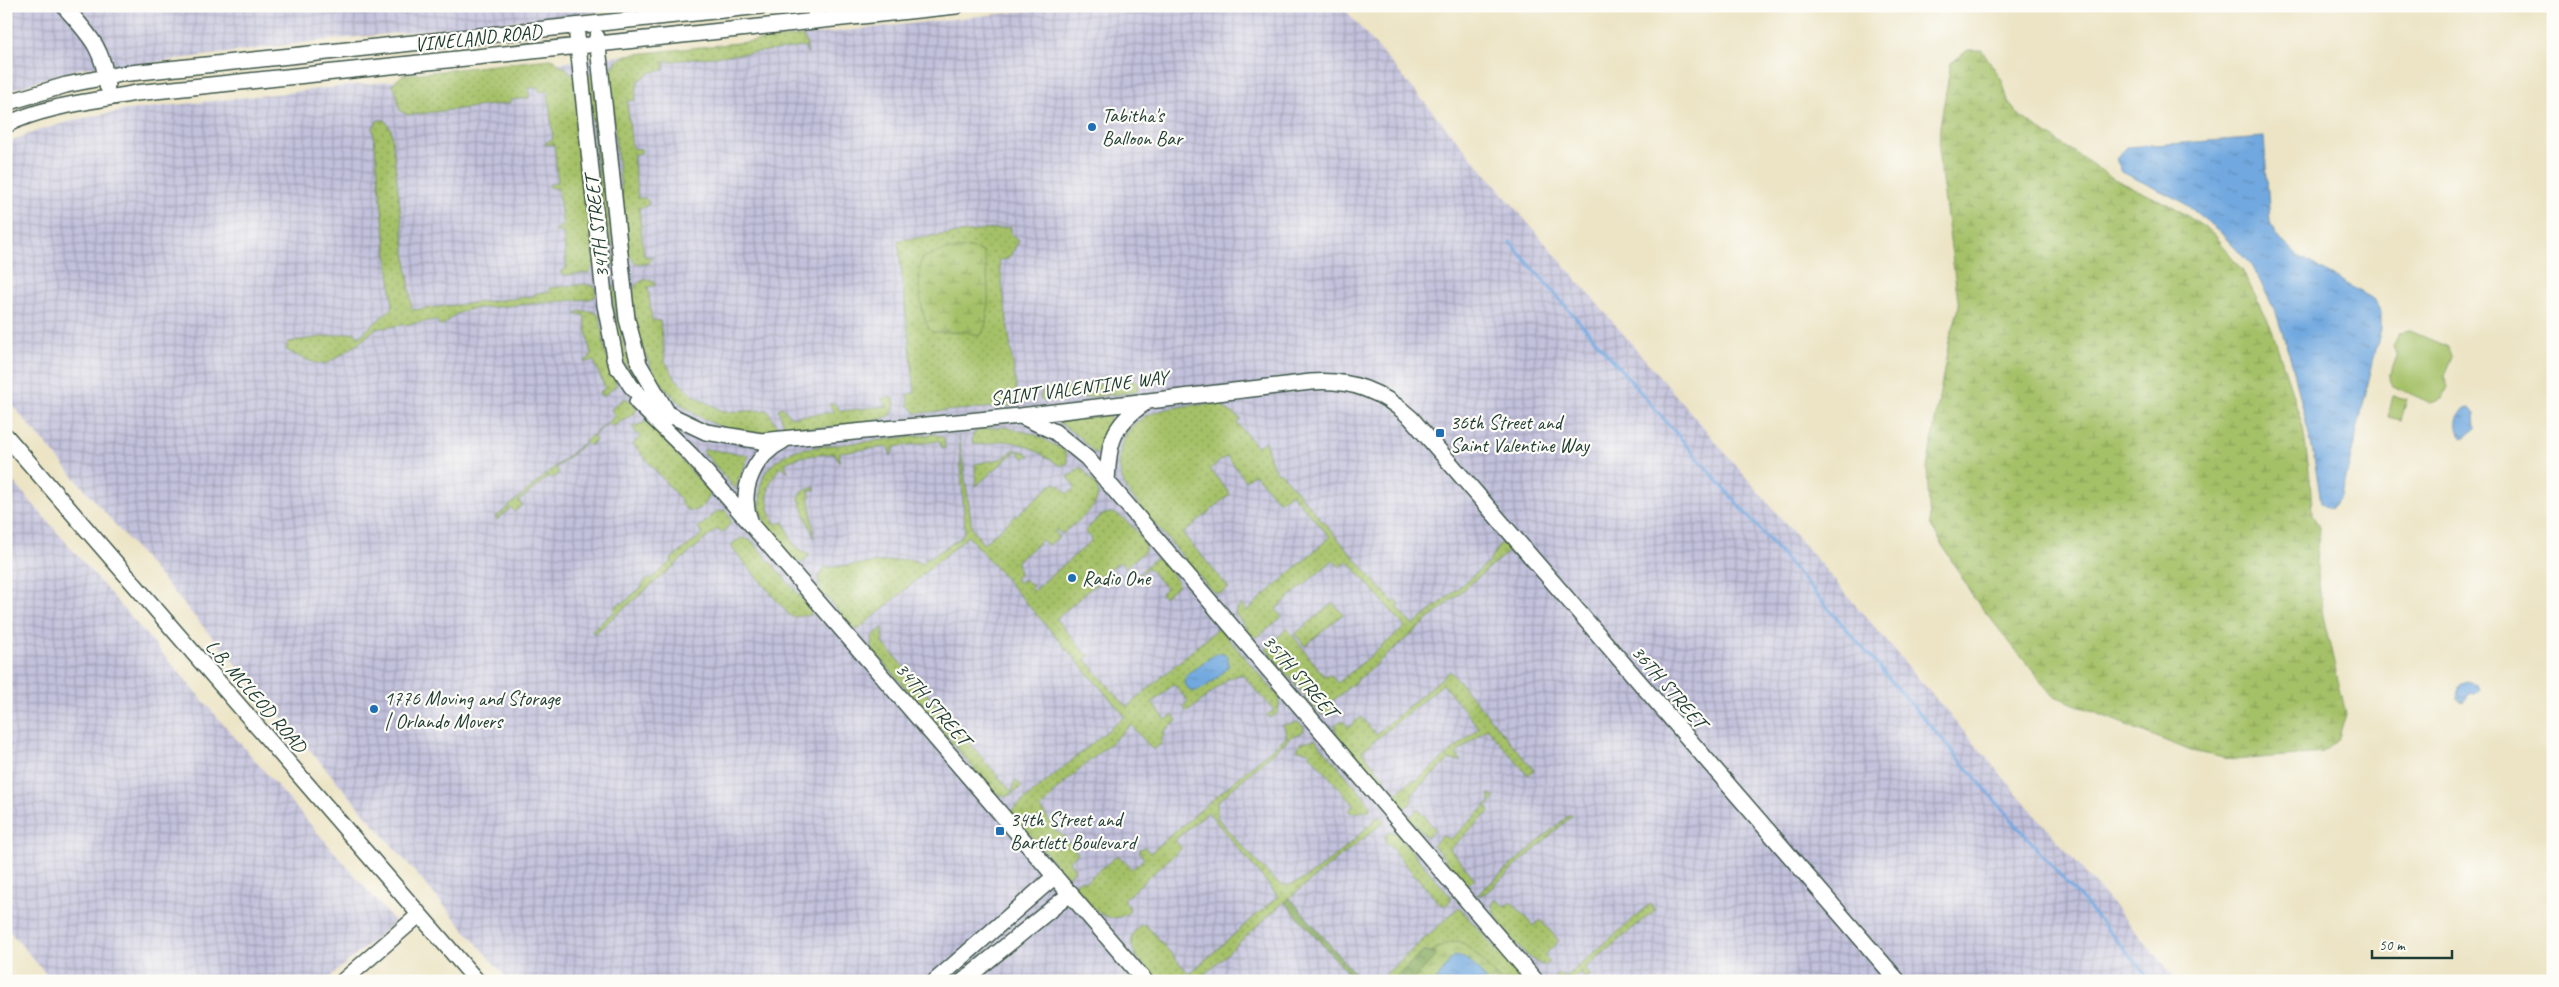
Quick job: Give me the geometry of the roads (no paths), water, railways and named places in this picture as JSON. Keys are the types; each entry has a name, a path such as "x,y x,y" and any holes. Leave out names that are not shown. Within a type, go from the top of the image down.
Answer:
{"street":[{"path":"64,6 96,43 103,58 108,98"},
{"name":"VINELAND ROAD","path":"6,104 66,85 106,77 761,6"},
{"name":"VINELAND ROAD","path":"6,124 17,119 136,93 578,48 815,14 947,7"},
{"name":"34TH STREET","path":"596,25 627,319 638,364 654,388 690,454"},
{"name":"34TH STREET","path":"576,26 605,304 614,359 626,386 638,403 690,454 1145,981"},
{"name":"34TH STREET","path":"614,359 641,397 649,405 706,432"},
{"name":"SAINT VALENTINE WAY","path":"706,432 740,440 784,440 1020,416 1323,381 1345,382 1372,390 1399,406 1411,418"},
{"name":"SAINT VALENTINE WAY","path":"654,388 688,416 740,440"},
{"path":"1107,482 1108,454 1118,426 1129,414 1148,401"},
{"name":"35TH STREET","path":"1020,416 1055,432 1072,444 1107,482 1536,981"},
{"name":"36TH STREET","path":"1411,418 1898,981"},
{"name":"L.B. MCLEOD ROAD","path":"6,436 477,981"},
{"path":"751,524 745,500 753,471 770,448 784,440"},
{"path":"935,981 1055,876"},
{"path":"964,981 1071,893"},
{"path":"343,981 419,915"}],"water":[{"path":"2264,137 2270,222 2276,236 2299,256 2373,299 2381,312 2381,328 2342,495 2330,509 2321,502 2313,452 2292,363 2276,313 2253,267 2219,231 2183,202 2122,172 2116,159 2127,147"},
{"path":"2470,408 2475,414 2476,428 2463,438 2457,430 2457,420 2461,412"},
{"path":"1217,653 1224,653 1228,657 1229,665 1217,678 1206,686 1190,691 1184,682 1187,674"},
{"path":"2466,682 2477,685 2479,691 2474,694 2469,693 2463,702 2458,699 2459,687"},
{"path":"1453,956 1464,958 1477,968 1487,981 1436,981"}],"waterway":[{"path":"1510,242 2152,981"}],"place":[{"name":"Tabitha's Balloon Bar","path":"1092,127"},
{"name":"36th Street and Saint Valentine Way","path":"1440,433"},
{"name":"Radio One","path":"1072,578"},
{"name":"1776 Moving and Storage | Orlando Movers","path":"374,709"},
{"name":"34th Street and Bartlett Boulevard","path":"1000,831"}]}
